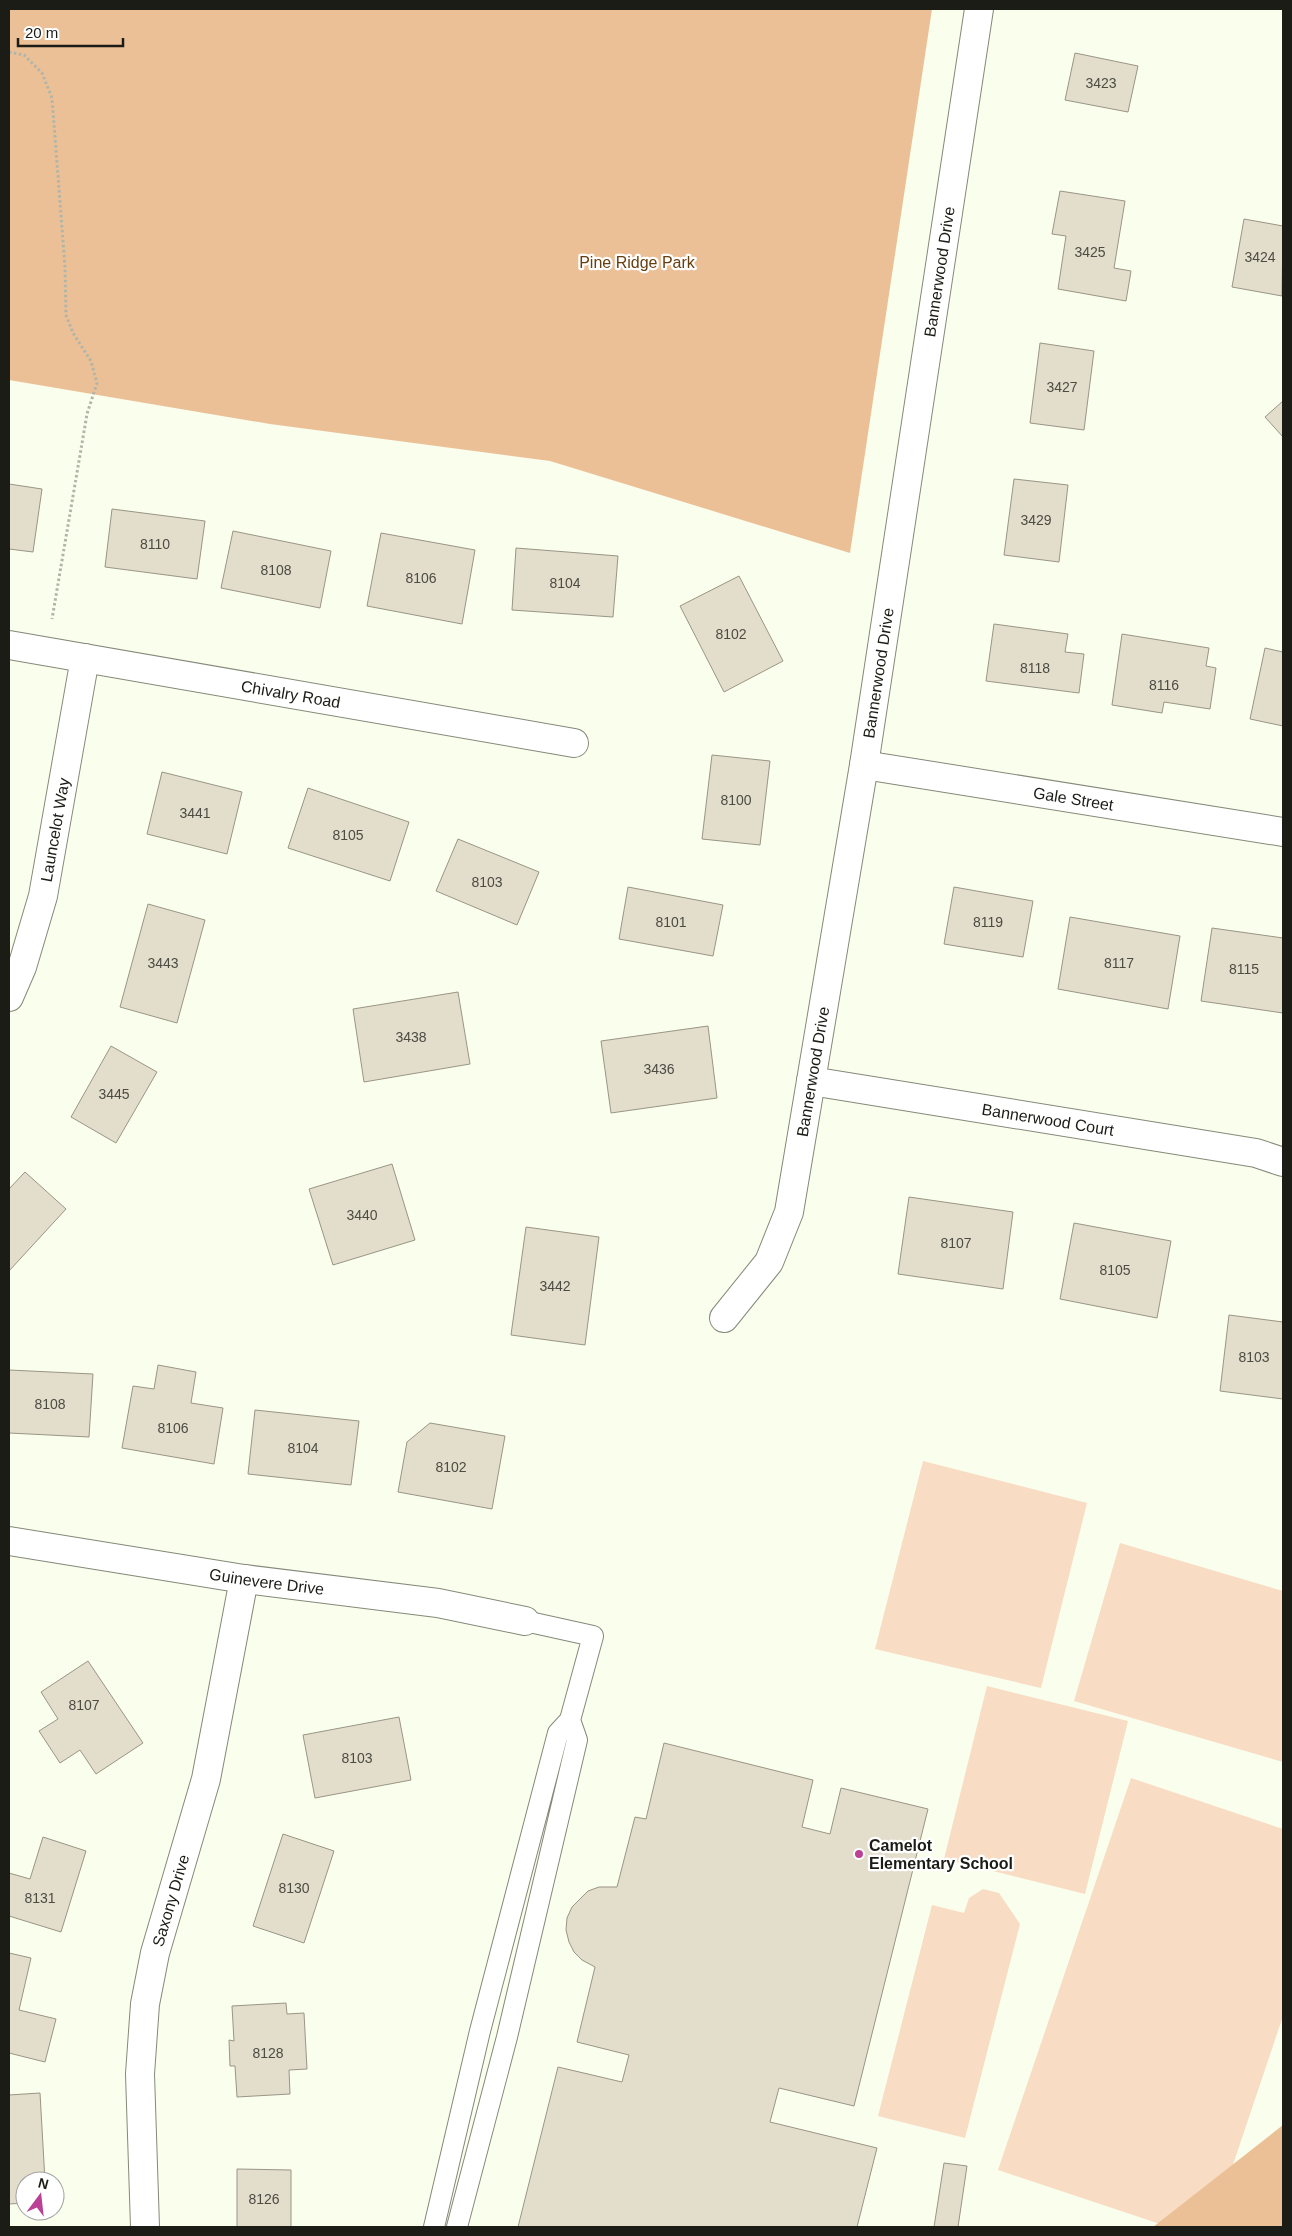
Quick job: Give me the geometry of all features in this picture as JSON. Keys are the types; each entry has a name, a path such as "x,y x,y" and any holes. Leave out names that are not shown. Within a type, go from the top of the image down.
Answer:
{"street":[{"name":"Bannerwood Drive","path":"724,1318 769,1262 789,1212 864,766 978,9"},
{"name":"Chivalry Road","path":"9,645 574,743"},
{"name":"Launcelot Way","path":"9,996 22,967 43,896 85,658"},
{"name":"Gale Street","path":"864,766 1283,832"},
{"name":"Bannerwood Court","path":"811,1081 1256,1153 1283,1162"},
{"name":"Guinevere Drive","path":"9,1541 244,1579 438,1603 525,1621"},
{"name":"Saxony Drive","path":"144,2227 140,2074 145,2004 156,1953 206,1779 244,1579"}],"lane":[{"path":"434,2227 480,2031 558,1733 570,1720 593,1636 525,1621"},
{"path":"457,2227 509,2028 577,1740 570,1720"}],"path":[{"path":"9,52 24,54 42,74 52,98 65,267 66,315 73,332 91,361 97,383 87,414 46,652"}],"shaded area":[{"path":"923,1461 1087,1503 1041,1688 875,1649"},
{"path":"1120,1543 1283,1591 1283,1762 1074,1701"},
{"path":"987,1686 1128,1721 1085,1894 944,1859"},
{"path":"1131,1778 1283,1829 1283,2016 1212,2227 1169,2227 998,2170"},
{"path":"983,1889 999,1893 1020,1924 965,2138 878,2116 932,1905 964,1913 969,1898"}],"green space":[{"name":"Pine Ridge Park","path":"9,9 932,9 850,553 550,461 270,424 9,380"},
{"path":"1283,2125 1283,2227 1153,2227"}],"building":[{"path":"1075,53 1138,66 1128,112 1065,100"},
{"path":"1060,191 1125,201 1114,268 1131,271 1126,301 1058,289 1066,236 1052,234"},
{"path":"1244,219 1283,226 1282,296 1232,287"},
{"path":"1040,343 1094,351 1084,430 1030,423"},
{"path":"1283,401 1283,437 1265,417"},
{"path":"1014,479 1068,485 1059,562 1004,555"},
{"path":"9,484 42,489 33,552 9,549"},
{"path":"112,509 205,521 197,579 105,567"},
{"path":"233,531 331,551 320,608 221,588"},
{"path":"381,533 475,550 462,624 367,606"},
{"path":"516,548 618,556 613,617 512,610"},
{"path":"739,576 783,661 724,692 680,606"},
{"path":"994,624 1068,634 1065,652 1084,654 1079,693 986,681"},
{"path":"1122,634 1209,648 1206,666 1216,668 1210,709 1164,702 1162,713 1112,705"},
{"path":"1265,648 1283,652 1283,726 1250,719"},
{"path":"712,755 770,761 760,845 702,839"},
{"path":"162,772 242,792 227,854 147,834"},
{"path":"308,788 409,822 390,881 288,848"},
{"path":"458,839 539,872 517,925 436,891"},
{"path":"628,887 723,905 713,956 619,939"},
{"path":"954,887 1033,901 1023,957 944,944"},
{"path":"148,904 205,920 177,1023 120,1007"},
{"path":"1070,917 1180,936 1168,1009 1058,989"},
{"path":"1212,928 1283,938 1283,1013 1201,1001"},
{"path":"458,992 470,1064 364,1082 353,1009"},
{"path":"708,1026 717,1098 611,1113 601,1041"},
{"path":"111,1046 157,1072 116,1143 71,1117"},
{"path":"392,1164 415,1240 333,1265 309,1189"},
{"path":"25,1172 66,1209 9,1271 9,1189"},
{"path":"909,1197 1013,1212 1003,1289 898,1274"},
{"path":"1074,1223 1171,1241 1157,1318 1060,1299"},
{"path":"526,1227 599,1237 585,1345 511,1335"},
{"path":"1229,1315 1283,1322 1283,1399 1220,1391"},
{"path":"158,1365 196,1372 191,1403 223,1408 214,1464 122,1448 133,1386 154,1389"},
{"path":"9,1370 93,1374 89,1437 9,1433"},
{"path":"255,1410 359,1421 351,1485 248,1474"},
{"path":"430,1423 505,1436 492,1509 398,1492 407,1442"},
{"path":"88,1661 143,1743 96,1774 80,1750 60,1763 39,1731 58,1719 41,1692"},
{"path":"399,1717 411,1780 315,1798 303,1735"},
{"path":"664,1743 813,1780 802,1827 830,1834 841,1788 928,1809 854,2106 779,2088 770,2122 877,2148 857,2227 518,2227 558,2067 622,2082 629,2055 577,2042 595,1967 582,1960 574,1952 566,1930 567,1918 572,1907 588,1891 599,1887 617,1887 635,1817 646,1819"},
{"path":"283,1834 334,1851 304,1943 253,1926"},
{"path":"43,1837 86,1851 61,1932 9,1916 9,1873 30,1879"},
{"path":"9,1953 31,1958 19,2010 56,2019 45,2062 9,2053"},
{"path":"286,2003 287,2014 304,2013 307,2069 289,2070 290,2094 237,2097 235,2066 230,2066 229,2040 234,2041 232,2006"},
{"path":"40,2093 44,2171 15,2171 15,2204 9,2204 9,2095"},
{"path":"944,2163 967,2166 958,2227 934,2227"},
{"path":"237,2169 291,2170 291,2227 237,2227"}],"place":[{"name":"Camelot Elementary School","path":"859,1854"}]}
